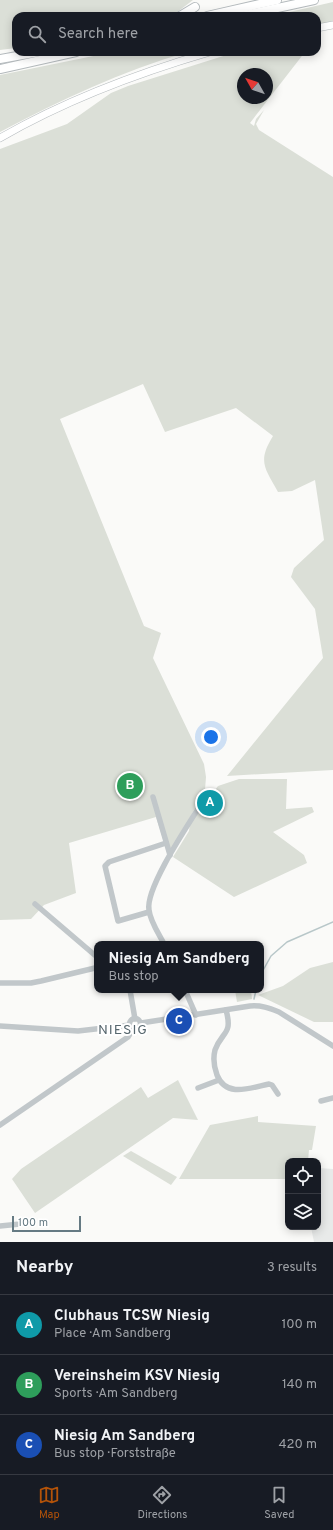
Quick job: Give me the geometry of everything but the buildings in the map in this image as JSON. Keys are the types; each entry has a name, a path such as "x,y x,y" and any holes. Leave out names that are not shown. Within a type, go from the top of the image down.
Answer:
{"highway":[{"path":"224,12 277,0"},
{"path":"259,12 314,0"},
{"path":"187,12 195,7"},
{"path":"0,59 17,56"},
{"path":"0,69 58,56"}],"main road":[{"path":"321,27 333,25"},
{"path":"0,138 102,88 197,56"}],"street":[{"path":"153,797 170,855"},
{"path":"163,941 149,912 148,905 152,892 170,855 203,801"},
{"path":"149,912 118,921 104,866 109,862 166,843"},
{"path":"35,904 94,954"},
{"path":"0,983 41,982 94,968"},
{"path":"131,993 135,1019"},
{"path":"186,993 196,1015"},
{"path":"135,1019 139,1020 141,1023 255,1005 265,1006 279,1012 333,1046"},
{"path":"226,1010 229,1026 216,1049 214,1056 215,1070 219,1080 225,1086 235,1090 269,1084 272,1085 278,1094"},
{"path":"0,1125 128,1037 131,1027 131,1020 135,1019"},
{"path":"0,1026 78,1031 131,1027 140,1028 141,1023"},
{"path":"198,1088 219,1080"},
{"path":"321,1101 333,1098"},
{"path":"0,1226 20,1224"}],"shaded area":[{"path":"0,0 193,0 177,12 12,12 12,48 0,50"},
{"path":"333,2 333,22 321,24 321,12 289,12"},
{"path":"93,56 176,56 115,77 45,109 0,132 0,75"},
{"path":"223,56 302,56 273,93 273,68 237,68 237,104 265,104 250,123 254,126 256,119 264,110 256,124 259,130 333,177 333,770 227,776 323,658 315,609 291,577 294,568 324,540 315,480 292,491 278,492 266,471 264,459 265,452 273,436 236,408 165,432 143,384 60,419 144,626 161,633 153,658 204,764 206,777 205,790 174,847 167,852 156,817 69,843 76,893 44,905 31,919 0,920 0,149 67,124 111,93 128,86"},
{"path":"239,779 287,779 286,809 312,807 314,812 273,832 304,855 307,863 234,897 173,857 189,831 190,824 218,786"},
{"path":"333,962 333,1022 314,1022 258,995 283,986 310,968"},
{"path":"236,993 251,993 252,999 237,1002"},
{"path":"178,1080 198,1120 173,1118 35,1213 12,1179 21,1169 141,1087 148,1098"},
{"path":"258,1116 258,1122 316,1126 312,1150 309,1150 308,1158 285,1158 285,1179 179,1179 210,1125"},
{"path":"131,1151 177,1177 171,1185 123,1156"},
{"path":"321,1168 333,1169 333,1242 314,1242 312,1230 321,1230"}],"waterway":[{"path":"264,969 271,956 287,942 333,922"},
{"path":"254,999 255,993"}],"place":[{"name":"Vereinsheim KSV Niesig","path":"130,786"},
{"name":"Clubhaus TCSW Niesig","path":"210,803"},
{"name":"Niesig Am Sandberg","path":"179,1021"}],"district":[{"name":"NIESIG","path":"123,1029"}]}
